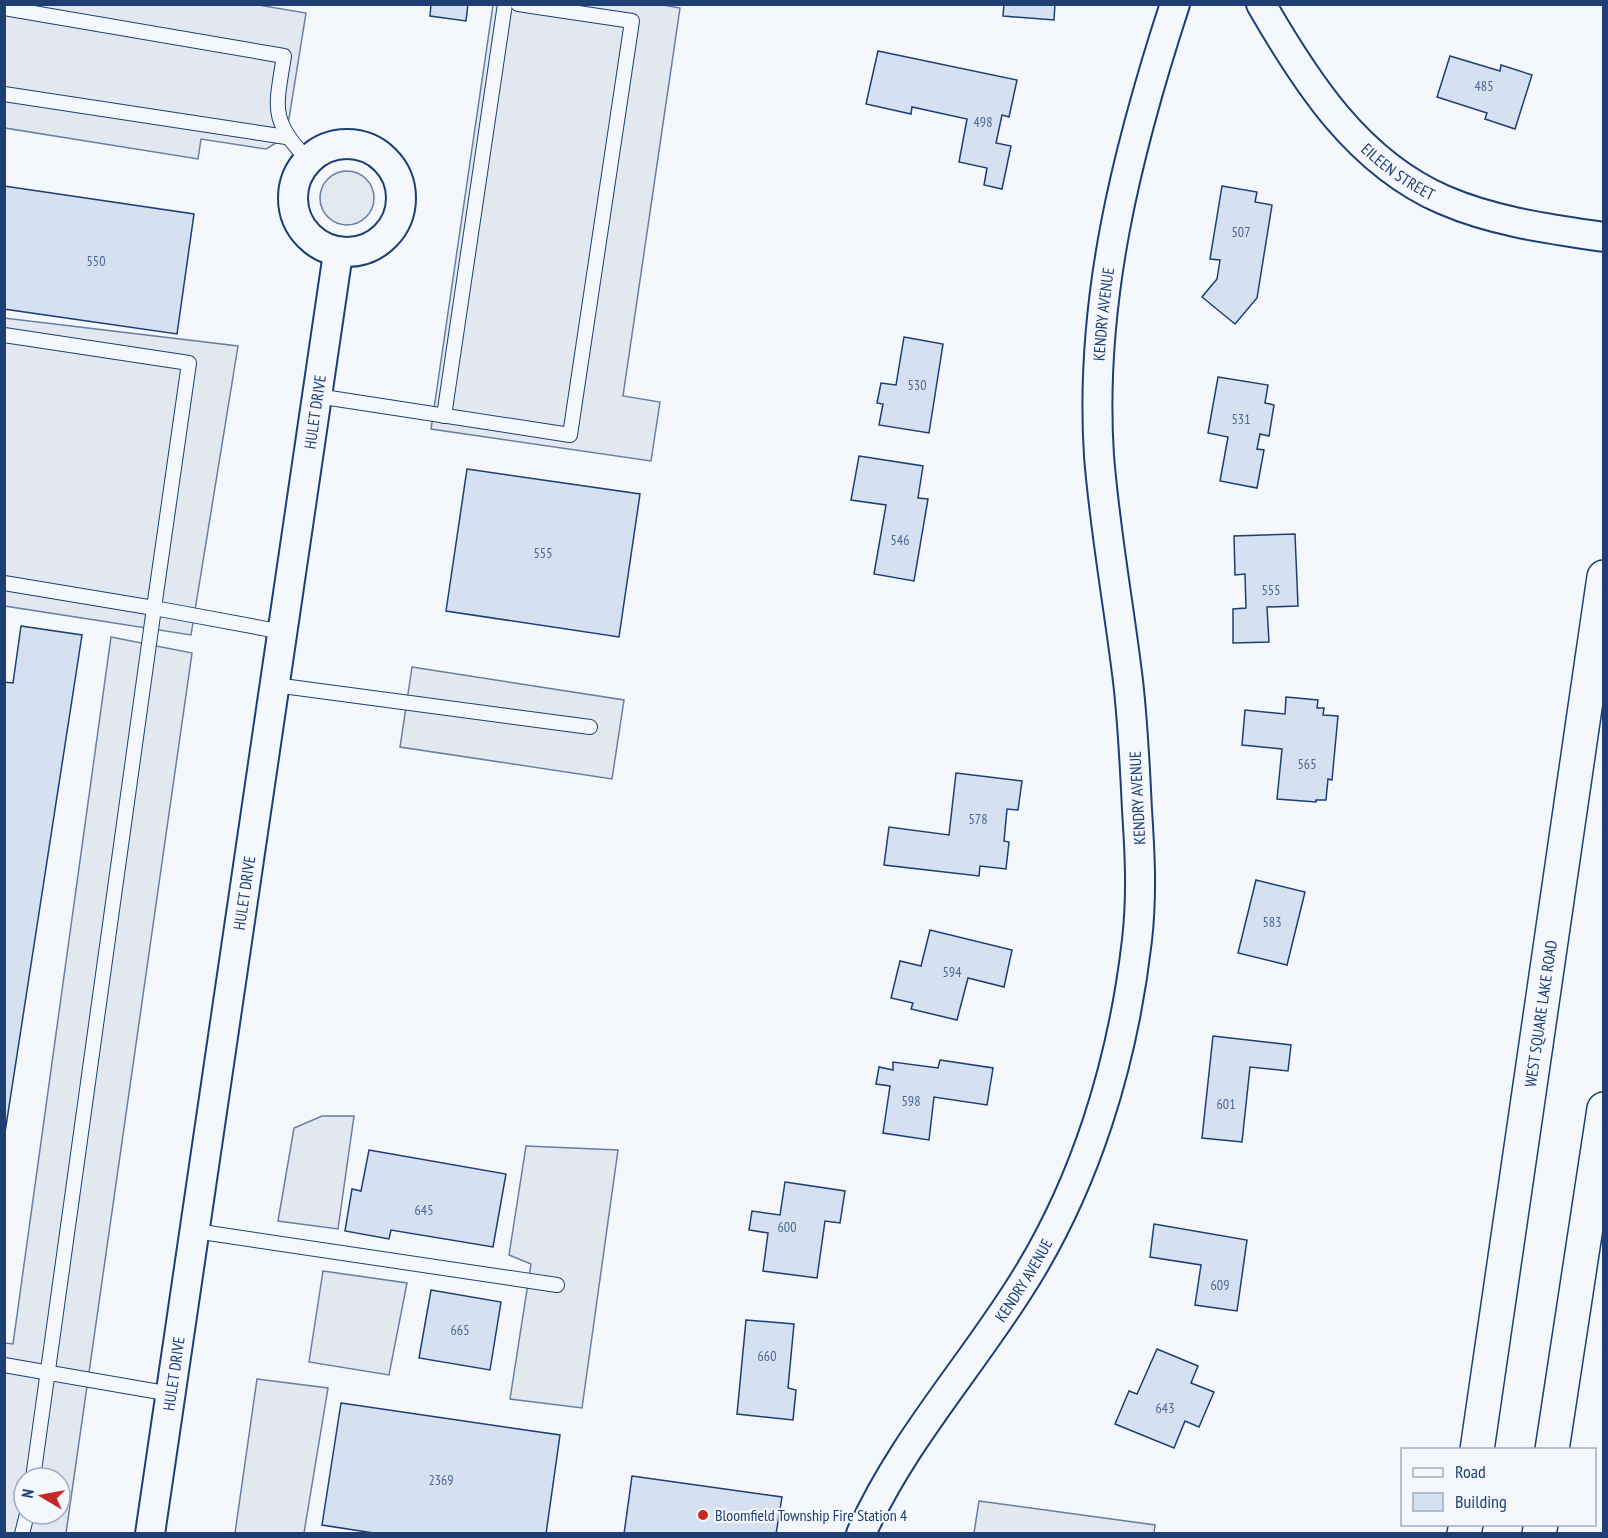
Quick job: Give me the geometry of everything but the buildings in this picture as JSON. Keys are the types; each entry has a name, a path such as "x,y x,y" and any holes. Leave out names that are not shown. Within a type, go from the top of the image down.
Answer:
{"highway":[{"name":"WEST SQUARE LAKE ROAD","path":"1477,1448 1604,577"},
{"path":"1552,1448 1604,1109"}],"street":[{"name":"KENDRY AVENUE","path":"861,1533 891,1476 994,1327 1044,1248 1069,1197 1101,1113 1120,1036 1137,941 1140,861 1128,685 1099,456 1099,357 1113,238 1127,168 1148,87 1175,4"},
{"name":"EILEEN STREET","path":"1261,4 1290,54 1321,97 1347,129 1393,170 1444,200 1480,212 1540,227 1604,237"},
{"path":"357,145 380,155 390,164 399,182 402,201 400,214 386,237 364,250 338,252 314,242 298,222 294,209 295,183 308,160 330,146 357,145"},
{"name":"HULET DRIVE","path":"150,1533 338,252"}],"lane":[{"path":"444,417 505,4"},
{"path":"317,396 570,435 632,21 518,4"},
{"path":"4,8 284,56 276,108 286,137 308,160"},
{"path":"4,94 286,137"},
{"path":"4,335 189,363 35,1466"},
{"path":"4,583 283,632"},
{"path":"275,685 590,727"},
{"path":"195,1231 557,1285"},
{"path":"4,1365 171,1394"}],"shaded area":[{"path":"252,4 306,13 286,137 266,149 201,139 198,159 5,128 4,5"},
{"path":"657,4 680,8 623,396 660,402 651,461 431,429 493,5"},
{"path":"342,171 352,171 362,175 370,183 374,198 370,213 362,221 352,225 342,225 332,221 324,213 320,203 320,193 324,183 332,175"},
{"path":"4,318 238,346 191,635 5,606"},
{"path":"111,637 192,653 72,1491 72,1466 12,1466 12,1526 67,1526 66,1533 5,1534 5,1343 13,1344"},
{"path":"412,667 624,700 612,779 400,747"},
{"path":"322,1116 354,1116 338,1229 278,1221 294,1128"},
{"path":"526,1146 618,1150 582,1408 510,1399 531,1264 509,1255"},
{"path":"323,1271 407,1283 389,1375 309,1362"},
{"path":"257,1379 328,1388 304,1533 235,1533"},
{"path":"979,1501 1155,1525 1154,1533 974,1533"}],"place":[{"name":"Bloomfield Township Fire Station 4","path":"703,1515"}]}
